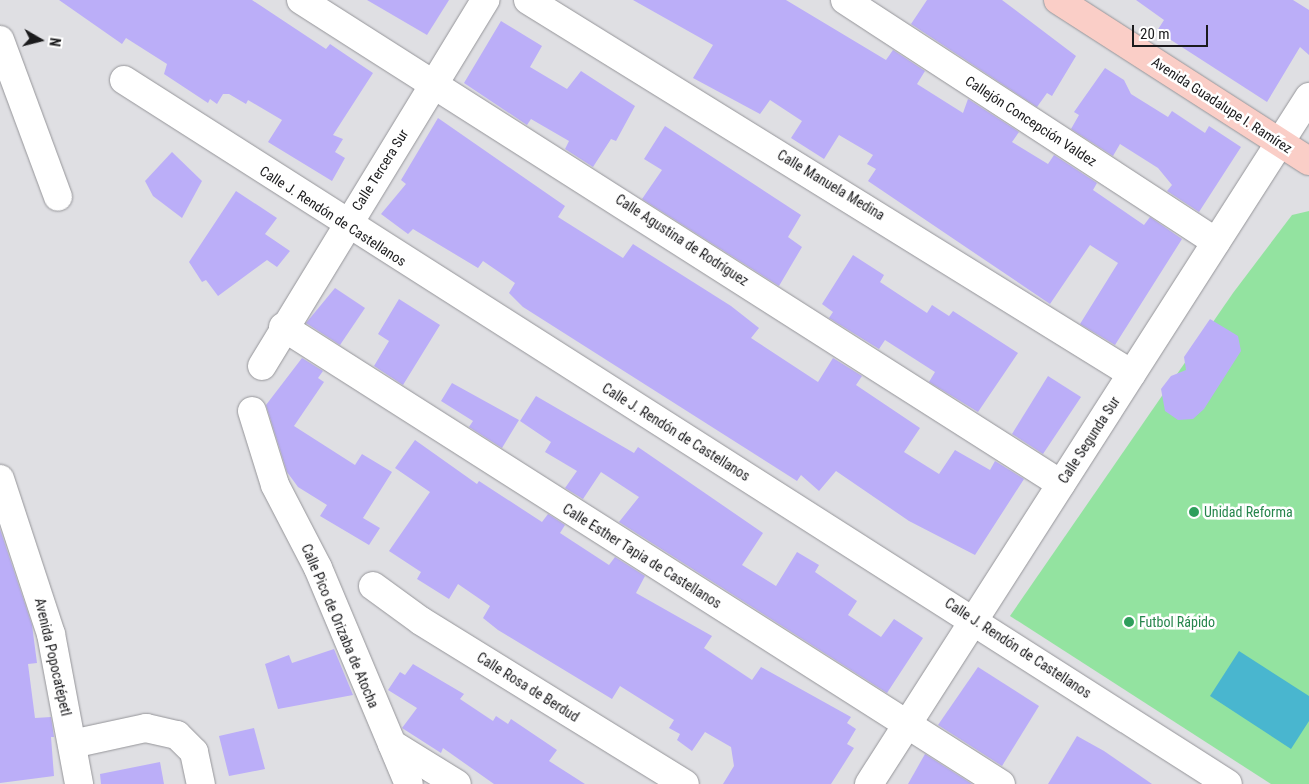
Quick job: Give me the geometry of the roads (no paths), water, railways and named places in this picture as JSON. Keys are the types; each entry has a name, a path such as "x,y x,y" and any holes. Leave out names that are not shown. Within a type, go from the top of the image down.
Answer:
{"main road":[{"name":"Avenida Guadalupe I. Ramírez","path":"1058,0 1309,161"}],"street":[{"name":"Calle Agustina de Rodríguez","path":"301,0 435,81 1061,484"},
{"name":"Calle Tercera Sur","path":"262,366 283,327 485,0"},
{"name":"Calle Manuela Medina","path":"528,0 1132,374"},
{"name":"Callejón Concepción Valdez","path":"845,0 1216,242"},
{"path":"0,40 58,198"},
{"name":"Calle J. Rendón de Castellanos","path":"124,80 346,225 974,620 1228,784"},
{"name":"Calle Segunda Sur","path":"869,784 1309,97"},
{"name":"Calle Esther Tapia de Castellanos","path":"283,327 1001,784"},
{"name":"Calle Pico de Orizaba de Atocha","path":"252,411 275,485 318,568 409,784"},
{"name":"Avenida Popocatépetl","path":"0,478 10,535 51,634 79,784"},
{"name":"Calle Rosa de Berdud","path":"373,586 420,621 686,784"},
{"path":"72,744 146,728 177,735 194,752 201,784"},
{"path":"392,744 457,784"}],"water":[{"path":"1239,651 1309,696 1309,721 1291,749 1210,696"}],"place":[{"name":"Unidad Reforma","path":"1194,512"},
{"name":"Futbol Rápido","path":"1129,622"}]}
